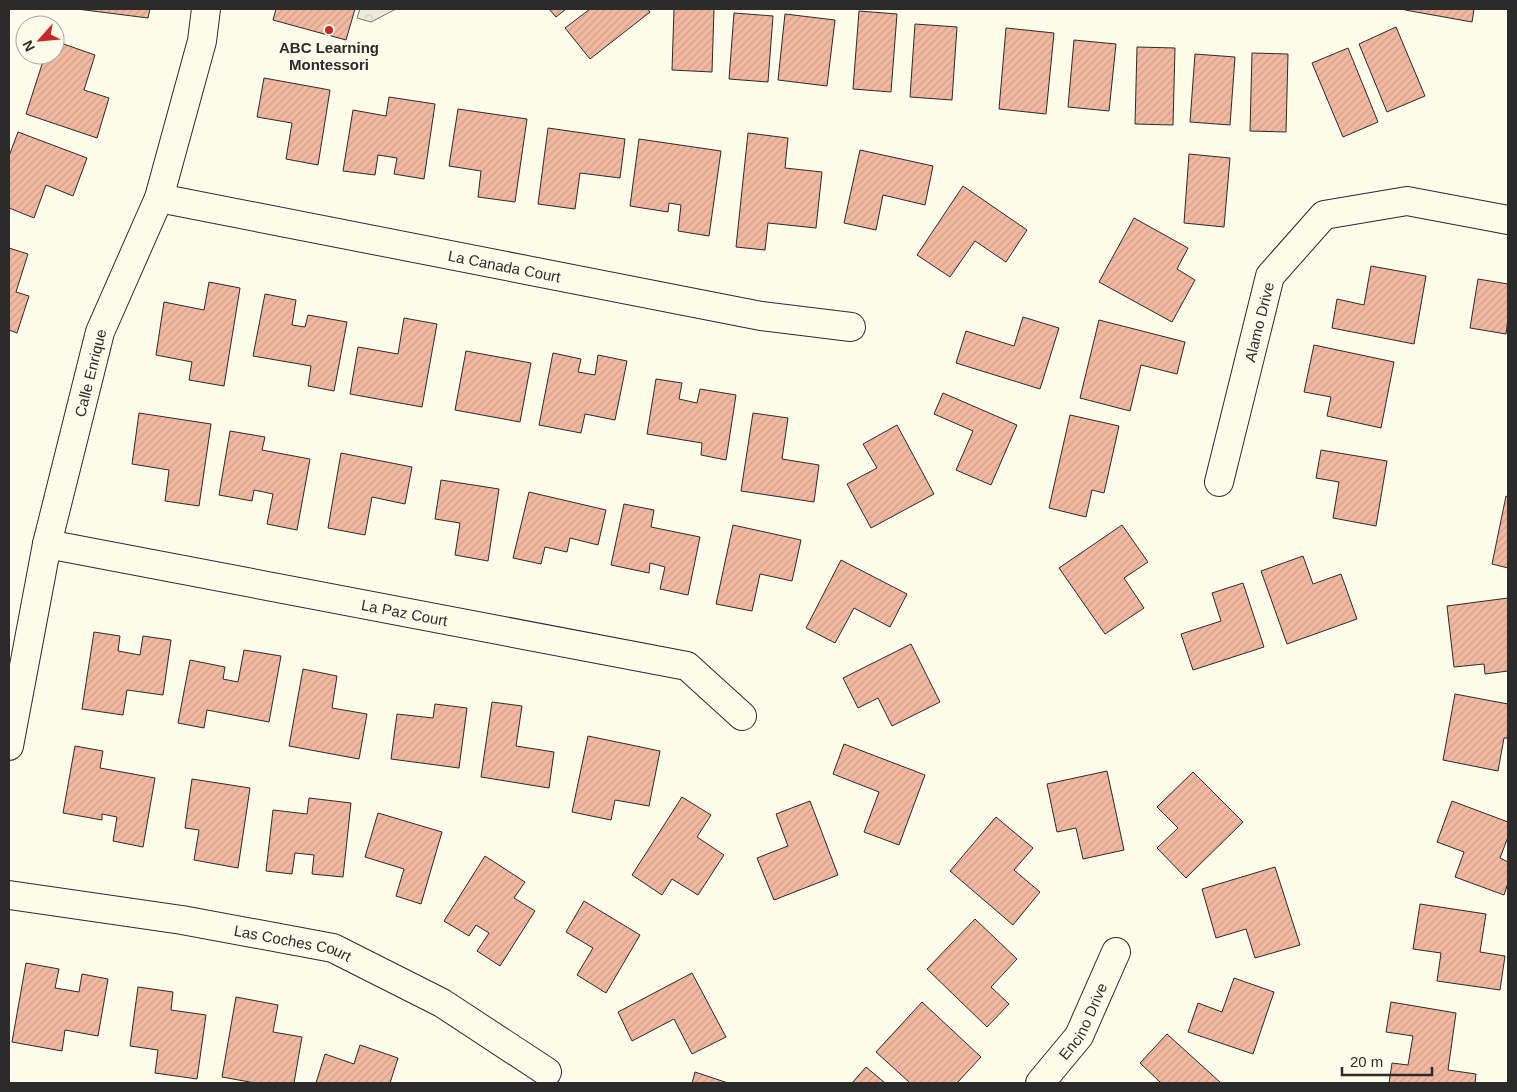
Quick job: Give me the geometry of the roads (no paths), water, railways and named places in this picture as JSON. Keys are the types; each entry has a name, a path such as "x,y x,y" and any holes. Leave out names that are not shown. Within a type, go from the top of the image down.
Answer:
{"street":[{"name":"Calle Enrique","path":"9,746 46,544 100,332 159,198 202,41 206,9"},
{"name":"La Canada Court","path":"159,198 761,316 851,327"},
{"name":"Alamo Drive","path":"1219,482 1270,276 1324,215 1407,201 1508,220"},
{"name":"La Paz Court","path":"46,544 687,666 742,716"},
{"name":"Las Coches Court","path":"9,895 182,920 333,948 442,1004 547,1072"},
{"name":"Encino Drive","path":"1040,1083 1079,1036 1116,952"}],"place":[{"name":"ABC Learning Montessori","path":"329,30"}]}
